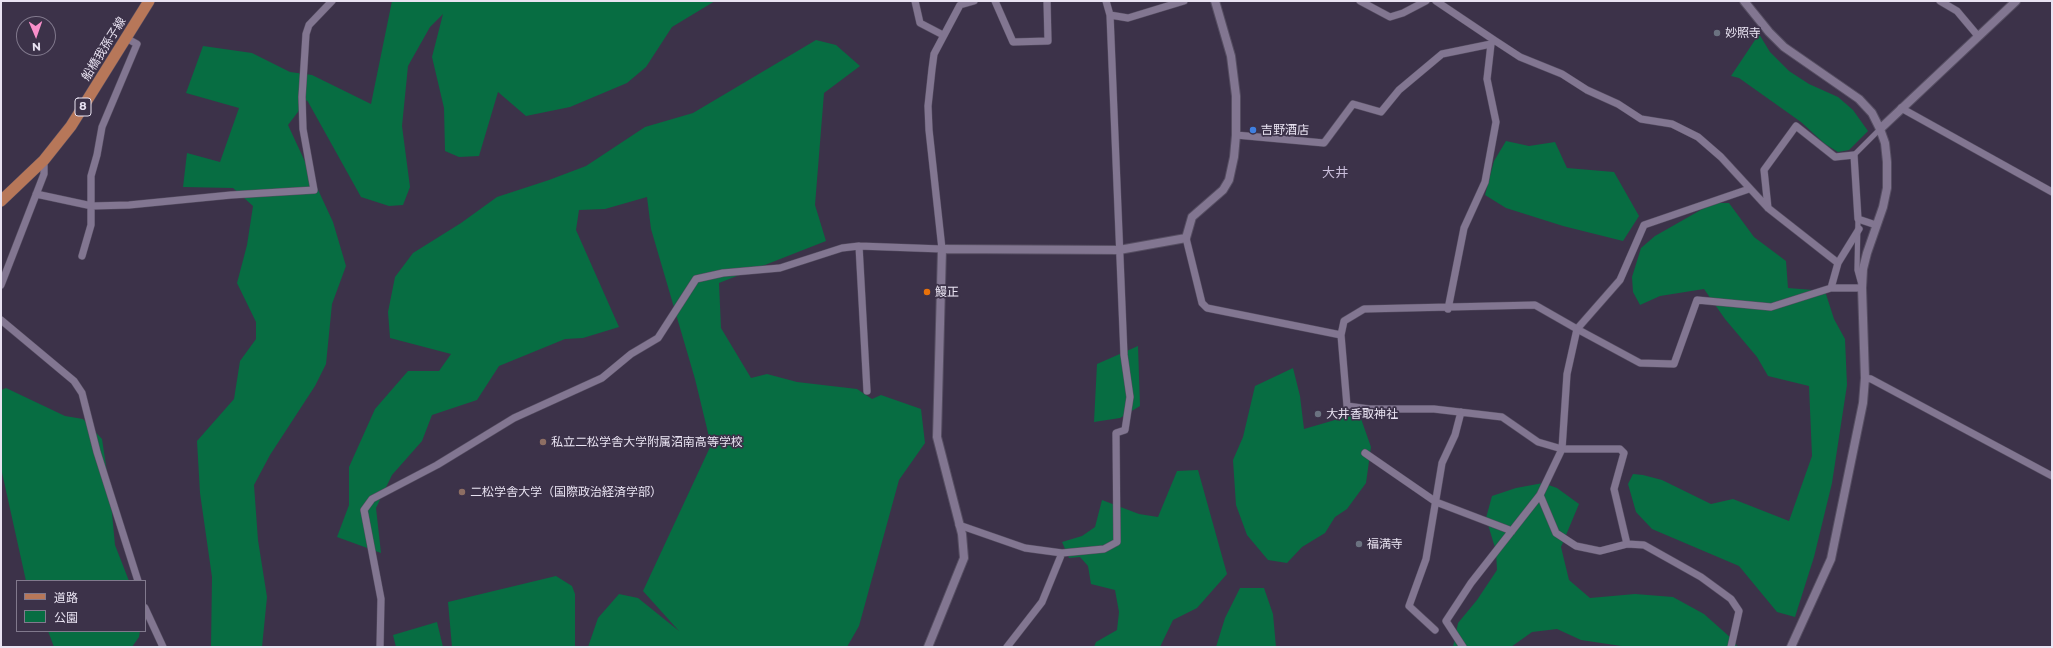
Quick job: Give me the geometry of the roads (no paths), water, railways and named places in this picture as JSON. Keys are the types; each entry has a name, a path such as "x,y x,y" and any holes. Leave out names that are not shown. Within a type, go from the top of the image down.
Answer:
{"main road":[{"name":"船橋我孫子線","path":"1,200 44,160 71,126 149,1"}],"street":[{"path":"36,194 92,206 130,205 217,196 314,190 302,129 302,97 306,34 309,25 332,1"},
{"path":"914,1 920,23 943,35"},
{"path":"928,647 964,558 959,525 936,437 942,249 929,130 928,106 934,54 960,5 974,1"},
{"path":"994,1 1013,42 1048,41 1046,1"},
{"path":"959,525 1025,548 1062,553 1104,549 1117,542 1116,433 1124,430 1130,397 1124,354 1110,15 1106,1"},
{"path":"1110,15 1128,18 1184,1"},
{"path":"1215,1 1231,56 1236,96 1236,135 1229,180 1223,190 1192,217 1186,238 1202,303 1207,308 1341,335"},
{"path":"1360,1 1390,17 1426,1"},
{"path":"1436,1 1493,42 1520,57 1562,74 1587,90 1618,104 1640,119 1672,124 1698,137 1721,157 1768,208 1838,263"},
{"path":"1744,1 1768,32 1784,47 1859,99 1872,113 1880,129 1887,162 1887,188 1867,253 1862,288 1865,378 1863,403 1830,559 1791,647"},
{"path":"1940,1 1957,12 1978,36"},
{"path":"1768,208 1764,170 1796,126 1835,157 1854,155 1901,108 2016,1"},
{"path":"82,256 91,225 92,206 90,176 97,155 102,127 137,44 126,38"},
{"path":"1236,135 1324,143 1353,104 1381,112 1399,90 1442,54 1493,42"},
{"path":"1448,309 1464,228 1485,182 1496,122 1486,80 1493,42"},
{"path":"1901,108 2052,192"},
{"path":"1854,155 1859,229 1857,270 1862,288"},
{"path":"1,285 44,174 44,160"},
{"path":"1463,647 1446,621 1472,583 1540,495 1562,449 1566,374 1577,329 1620,280 1644,225 1749,189"},
{"path":"1858,219 1876,226"},
{"path":"1831,288 1838,263 1859,229"},
{"path":"380,647 381,599 364,510 372,499 437,465 514,418 602,378 631,354 658,338 696,279 723,273 780,268 842,248 859,246 942,249 1119,250 1186,238"},
{"path":"859,246 867,391"},
{"path":"1627,544 1614,489 1624,453 1620,449 1562,449 1538,442 1502,417 1434,409 1369,409 1347,406 1341,335 1344,321 1364,309 1448,309 1535,306 1640,363 1674,364 1697,300 1770,307 1831,288 1862,288"},
{"path":"1,320 74,381 82,393 97,452 138,580"},
{"path":"1865,378 1871,379 2052,476"},
{"path":"1435,630 1409,606 1426,559 1442,463 1455,435 1461,412"},
{"path":"1365,453 1436,502 1512,531"},
{"path":"1540,495 1556,533 1576,546 1600,551 1627,544 1644,545 1701,577 1731,599 1739,610 1731,647"},
{"path":"1007,647 1042,602 1062,553"},
{"path":"146,610 163,647"}],"place":[{"name":"妙照寺","path":"1717,33"},
{"name":"吉野酒店","path":"1253,130"},
{"name":"鰻正","path":"927,292"},
{"name":"大井香取神社","path":"1318,414"},
{"name":"私立二松学舎大学附属沼南高等学校","path":"543,442"},
{"name":"二松学舎大学（国際政治経済学部）","path":"462,492"},
{"name":"福満寺","path":"1359,544"}],"district":[{"name":"大井","path":"1335,173"}]}
